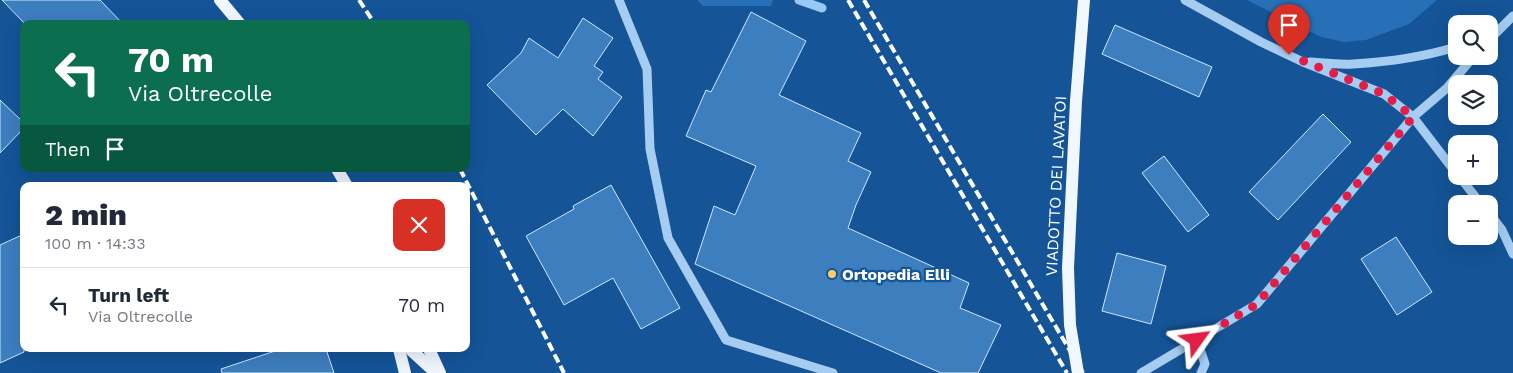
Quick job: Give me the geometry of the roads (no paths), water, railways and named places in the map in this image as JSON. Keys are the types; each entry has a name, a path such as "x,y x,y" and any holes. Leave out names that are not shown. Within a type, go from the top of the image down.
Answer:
{"main road":[{"path":"220,0 237,20"},
{"name":"VIADOTTO DEI LAVATOI","path":"1078,373 1070,325 1068,268 1076,101 1084,0"},
{"path":"400,352 405,373"},
{"path":"412,352 436,373"},
{"path":"430,352 440,373"}],"street":[{"path":"618,0 647,69 650,149 668,238 726,340 833,373"},
{"path":"1185,0 1261,42 1303,62 1384,94 1413,117 1448,163"},
{"path":"1498,30 1513,16"},
{"path":"1303,62 1351,64 1381,62 1448,50"},
{"path":"1141,373 1257,304 1413,117 1447,88 1466,65"},
{"path":"1465,185 1474,195"},
{"path":"1498,225 1513,254"},
{"path":"1197,340 1205,364 1201,373"}],"waterway":[{"path":"799,0 822,8"}],"railway":[{"path":"359,0 372,20"},
{"path":"848,0 1067,373"},
{"path":"864,0 1083,373"},
{"path":"462,172 467,182"},
{"path":"470,189 564,373"}],"place":[{"name":"Ortopedia Elli","path":"832,274"}]}
